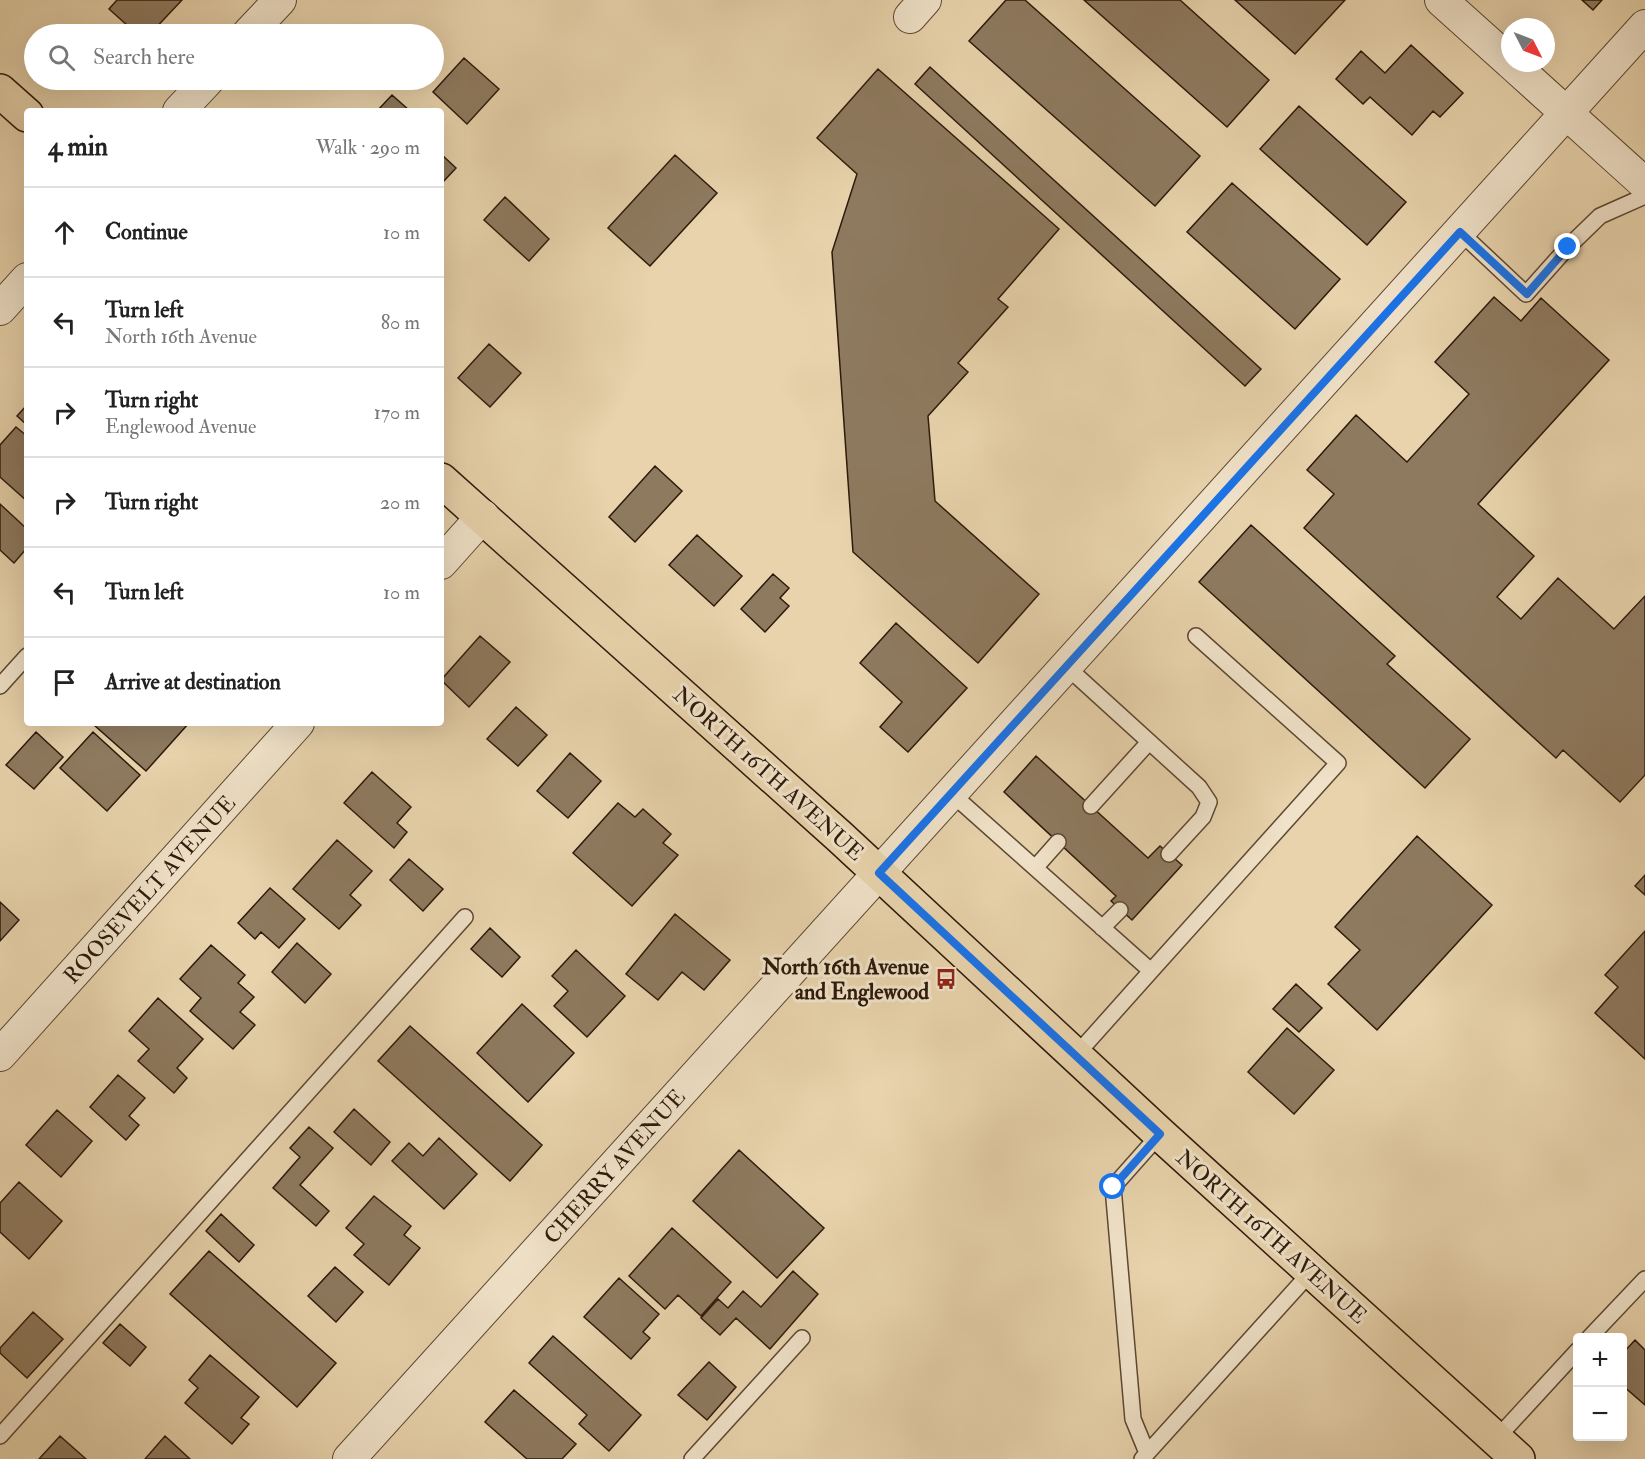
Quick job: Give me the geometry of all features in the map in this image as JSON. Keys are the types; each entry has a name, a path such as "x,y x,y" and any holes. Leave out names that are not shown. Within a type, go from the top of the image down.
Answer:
{"main road":[{"path":"0,91 24,112"},
{"name":"NORTH 16TH AVENUE","path":"444,483 879,873 1160,1134 1507,1449"}],"street":[{"path":"258,24 280,0"},
{"path":"1441,0 1501,53"},
{"name":"CHERRY AVENUE","path":"349,1459 1645,27"},
{"path":"1522,72 1645,184"},
{"path":"182,108 199,90"},
{"path":"0,309 24,282"},
{"path":"444,560 483,516"},
{"name":"ROOSEVELT AVENUE","path":"0,1055 295,726"}],"lane":[{"path":"1460,232 1527,294 1568,247 1600,216 1645,196"},
{"path":"1076,1055 1338,764 1196,636"},
{"path":"0,686 24,659"},
{"path":"1067,668 1199,787 1209,802 1203,817 1169,854"},
{"path":"1091,807 1149,742"},
{"path":"952,794 1151,972"},
{"path":"1035,868 1058,842"},
{"path":"1102,928 1120,910"},
{"path":"0,1436 465,917"},
{"path":"1144,1456 1133,1419 1113,1187 1160,1134"},
{"path":"1144,1456 1311,1272"},
{"path":"1594,1333 1645,1279"},
{"path":"692,1459 802,1338"},
{"path":"1507,1449 1573,1357"}],"building":[{"path":"117,0 182,0 159,24 126,24 109,9"},
{"path":"1006,0 1025,0 1200,156 1155,206 969,41"},
{"path":"1084,0 1180,0 1269,80 1227,127"},
{"path":"1235,0 1345,0 1295,54"},
{"path":"1582,0 1602,0 1593,10"},
{"path":"1411,45 1463,93 1440,117 1433,111 1412,135 1370,97 1363,104 1336,79 1361,51 1385,73"},
{"path":"464,58 499,89 467,124 433,92 444,90 444,80"},
{"path":"930,67 1261,369 1245,386 915,84"},
{"path":"878,69 1059,229 998,299 1008,307 958,363 968,372 928,416 935,501 1039,594 978,663 853,552 832,252 857,174 817,138"},
{"path":"392,95 407,108 380,108"},
{"path":"1299,106 1406,202 1367,245 1260,149"},
{"path":"675,155 717,193 650,266 608,228"},
{"path":"444,157 456,168 444,181"},
{"path":"1232,183 1340,279 1295,329 1187,232"},
{"path":"505,197 549,239 529,261 484,220"},
{"path":"1494,297 1521,321 1541,298 1609,360 1478,504 1534,556 1497,597 1521,619 1558,578 1614,629 1645,596 1645,775 1620,802 1563,750 1556,758 1304,528 1334,494 1307,470 1356,415 1407,462 1469,394 1435,362"},
{"path":"489,344 521,373 490,407 458,378"},
{"path":"24,408 24,422 17,416"},
{"path":"16,427 24,434 24,498 0,477 0,445"},
{"path":"655,466 682,491 635,542 609,517"},
{"path":"0,504 24,526 24,551 14,563 0,550"},
{"path":"1251,525 1395,656 1387,664 1470,739 1425,788 1199,582"},
{"path":"697,535 742,576 714,606 669,565"},
{"path":"773,574 789,588 780,598 789,606 765,632 741,609"},
{"path":"896,623 967,688 908,752 880,727 902,702 860,663"},
{"path":"480,636 510,662 469,707 444,683 444,677"},
{"path":"516,707 547,735 518,766 487,739"},
{"path":"95,726 186,726 146,771"},
{"path":"36,732 63,757 34,789 6,765"},
{"path":"93,732 140,775 107,811 60,768"},
{"path":"570,753 601,781 568,818 537,791"},
{"path":"1036,756 1148,858 1160,846 1182,865 1132,920 1111,901 1116,896 1004,792"},
{"path":"372,772 411,807 397,823 407,832 394,848 344,803"},
{"path":"618,803 635,817 643,809 671,834 663,843 678,855 632,906 573,853"},
{"path":"1417,836 1492,905 1377,1030 1328,984 1360,950 1335,927"},
{"path":"337,840 372,871 350,895 361,905 339,929 293,889"},
{"path":"409,859 443,889 423,911 390,880"},
{"path":"1645,875 1645,895 1635,886"},
{"path":"270,888 305,919 279,948 261,932 255,939 238,923"},
{"path":"0,902 19,920 0,941"},
{"path":"675,914 730,960 704,990 682,972 658,1000 626,974"},
{"path":"490,928 520,957 502,977 471,949"},
{"path":"1645,931 1645,1059 1595,1013 1618,987 1605,975"},
{"path":"297,943 331,974 305,1003 272,972"},
{"path":"211,945 245,975 238,983 254,997 240,1012 255,1025 233,1049 190,1011 201,998 180,979"},
{"path":"576,950 625,996 587,1037 554,1006 568,991 552,976"},
{"path":"1296,984 1322,1008 1299,1032 1273,1009"},
{"path":"158,998 203,1039 177,1068 187,1078 174,1093 138,1061 149,1049 129,1031"},
{"path":"522,1004 574,1053 528,1102 477,1053"},
{"path":"410,1026 542,1145 510,1181 378,1061"},
{"path":"1287,1028 1334,1070 1294,1114 1248,1072"},
{"path":"118,1075 145,1098 129,1116 139,1125 126,1140 90,1107"},
{"path":"354,1109 390,1142 371,1165 334,1132"},
{"path":"57,1110 92,1141 61,1177 26,1145"},
{"path":"309,1127 333,1148 300,1185 329,1211 316,1226 273,1188 300,1157 290,1148"},
{"path":"439,1138 477,1174 444,1209 392,1161 409,1143 423,1156"},
{"path":"739,1150 824,1228 777,1278 693,1201"},
{"path":"19,1182 62,1221 29,1259 0,1232 0,1203"},
{"path":"374,1196 411,1226 404,1235 420,1248 389,1285 354,1255 364,1244 346,1228"},
{"path":"221,1214 254,1245 239,1262 206,1231"},
{"path":"672,1228 731,1282 701,1316 678,1295 665,1309 629,1276"},
{"path":"209,1251 336,1363 297,1407 170,1294"},
{"path":"335,1267 363,1292 336,1322 308,1296"},
{"path":"793,1271 818,1294 770,1349 736,1318 720,1335 701,1318 718,1299 728,1308 743,1291 761,1307"},
{"path":"619,1278 659,1314 643,1332 650,1338 631,1359 584,1317"},
{"path":"33,1312 63,1339 27,1378 0,1353 0,1348"},
{"path":"120,1324 146,1347 130,1366 103,1343"},
{"path":"553,1336 641,1415 609,1451 579,1424 587,1415 529,1363"},
{"path":"1635,1340 1645,1350 1645,1405 1627,1389 1627,1349"},
{"path":"210,1355 259,1397 241,1418 249,1424 232,1444 185,1403 198,1388 189,1380"},
{"path":"709,1362 736,1387 707,1420 678,1395"},
{"path":"514,1390 576,1444 562,1459 527,1459 485,1422"},
{"path":"60,1436 86,1459 39,1459"},
{"path":"165,1436 190,1459 145,1459"}],"place":[{"name":"North 16th Avenue and Englewood","path":"946,979"}],"route":[{"path":"1113,1187 1160,1134 879,873 1460,232 1527,294 1568,247"}]}
